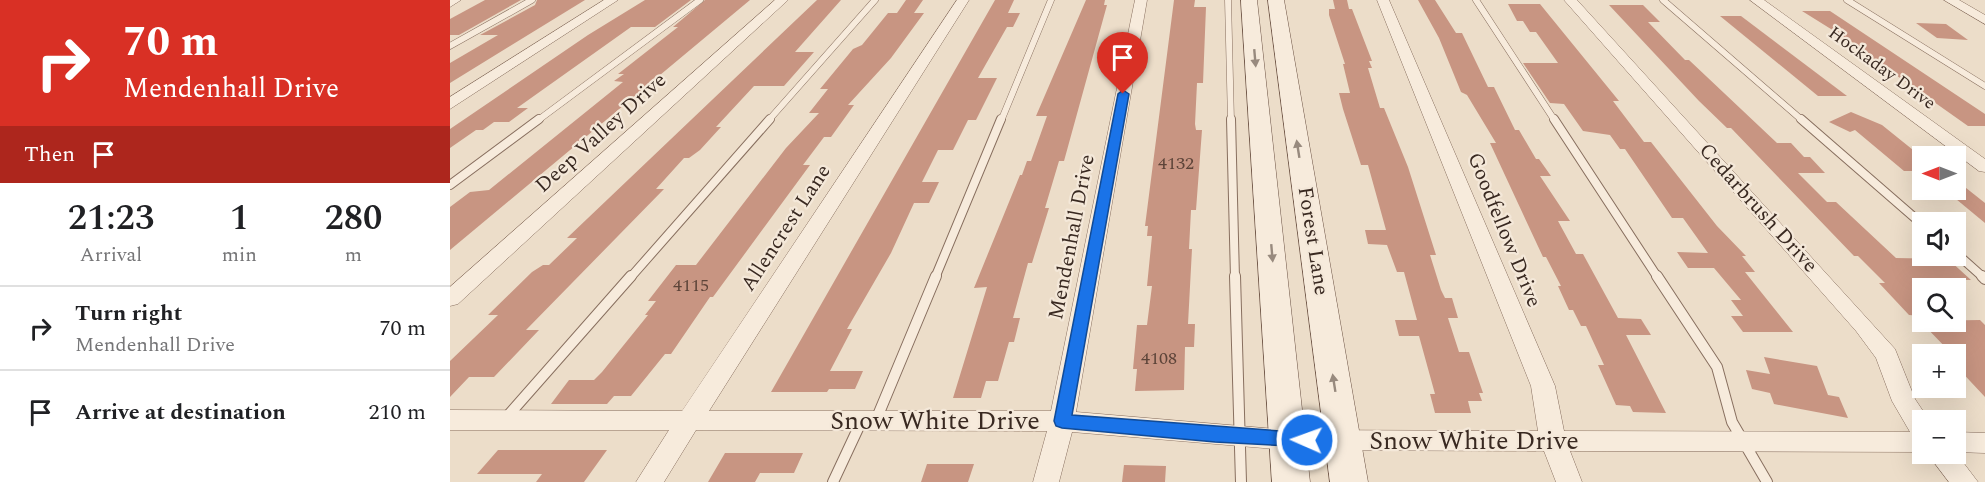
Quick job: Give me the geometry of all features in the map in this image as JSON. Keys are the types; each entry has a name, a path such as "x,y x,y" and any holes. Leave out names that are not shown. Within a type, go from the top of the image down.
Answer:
{"main road":[{"name":"Forest Lane","path":"1250,0 1291,482"},
{"name":"Forest Lane","path":"1276,0 1349,482"}],"street":[{"path":"450,3 455,0"},
{"path":"450,104 612,0"},
{"name":"Deep Valley Drive","path":"450,299 782,0"},
{"name":"Allencrest Lane","path":"649,482 963,0"},
{"name":"Mendenhall Drive","path":"1046,482 1062,421 1141,0"},
{"name":"Goodfellow Drive","path":"1383,0 1543,386 1553,441 1569,482"},
{"name":"Cedarbrush Drive","path":"1570,0 1864,326 1887,356 1904,401 1912,414"},
{"name":"Hockaday Drive","path":"1756,0 1985,167"},
{"path":"1950,0 1985,20"},
{"name":"Snow White Drive","path":"450,420 1062,421 1288,440 1912,442"},
{"path":"1966,442 1985,442"},
{"path":"1949,464 1965,482"}],"lane":[{"path":"450,46 532,0"},
{"path":"450,185 700,0"},
{"path":"504,420 875,0"},
{"path":"834,482 869,420 1051,0"},
{"path":"1228,0 1241,482"},
{"path":"1476,0 1717,367 1732,422 1767,482"},
{"path":"1663,0 1912,215"},
{"path":"1847,0 1985,86"},
{"path":"1966,263 1985,279"}],"building":[{"path":"485,0 521,0 459,35 450,35 450,19"},
{"path":"537,0 585,0 450,83 450,63 498,35 480,35 535,5"},
{"path":"645,0 691,0 655,27 631,27 517,108 528,108 509,122 494,122 483,130 476,130 450,148 450,129 588,35"},
{"path":"705,0 750,0 450,250 450,207 470,192 489,190 623,82 614,81 624,74 618,74 678,27 673,27"},
{"path":"817,0 841,0 795,52 814,52 784,86 754,86 716,127 721,127 700,150 689,158 684,158 656,189 664,189 526,330 539,330 494,377 469,377 450,397 450,361 498,315 488,315 532,272 543,265 549,265 577,238 567,238"},
{"path":"906,0 923,0 914,13 924,13 891,58 848,105 854,105 831,137 824,137 803,165 810,165 713,297 710,297 671,354 665,354 631,396 614,396 607,404 551,404 569,380 594,380 602,372 648,315 645,315 656,301 648,301 676,265 696,265 786,148 819,113 809,113 828,89 820,89 853,49 862,45 888,13 897,13"},
{"path":"995,0 1014,0 1008,13 1020,13 1013,27 1007,27 978,78 997,78 976,120 968,120 953,150 938,150 922,182 939,182 929,203 914,203 891,253 847,329 852,329 830,371 863,371 855,389 829,389 827,392 771,392"},
{"path":"1086,0 1105,0 1104,5 1107,5 1064,161 1059,161 1045,208 1049,208 1032,263 1028,263 1013,318 1020,318 1014,342 1009,342 998,381 986,381 981,398 953,398 987,287 974,288 1020,175 1027,161 1031,161 1047,116 1036,116"},
{"path":"1174,0 1195,0 1194,7 1206,7 1203,83 1197,83 1195,124 1196,130 1202,130 1196,210 1191,210 1189,249 1192,249 1188,324 1195,324 1194,347 1185,347 1184,390 1135,391 1137,369 1133,369 1137,325 1147,325 1152,286 1147,286 1152,236 1147,236 1148,226 1145,226"},
{"path":"1333,0 1347,0 1349,9 1352,9 1372,61 1369,61 1372,68 1368,68 1380,108 1384,108 1408,167 1436,255 1430,255 1441,290 1445,298 1452,298 1458,318 1448,318 1459,352 1469,352 1483,393 1479,393 1482,401 1468,401 1471,413 1435,413 1430,394 1435,394 1419,336 1399,336 1395,320 1417,320 1404,272 1397,272 1387,245 1368,244 1365,230 1386,230 1368,165 1361,165 1339,93 1350,93 1343,64 1345,64 1329,15 1329,9 1335,9"},
{"path":"1418,0 1435,0 1456,33 1462,33 1488,87 1494,87 1515,130 1519,130 1536,159 1539,159 1551,176 1540,176 1570,221 1558,221 1576,254 1583,254 1618,318 1641,319 1651,335 1626,335 1666,413 1633,412 1630,406 1616,405 1598,365 1604,365 1586,326 1581,326 1573,310 1569,310 1558,286 1561,286 1546,257 1543,257 1490,143 1496,143 1467,95 1461,92 1439,38"},
{"path":"1508,4 1540,4 1619,101 1613,101 1644,142 1651,142 1717,226 1746,256 1742,256 1755,272 1745,272 1793,332 1743,332 1731,316 1743,316 1731,300 1741,300 1714,268 1688,268 1677,252 1708,253 1683,218 1672,218 1625,149 1620,149 1610,135 1583,131 1564,104 1550,103 1523,63 1558,63 1536,32 1530,32 1523,21 1517,21"},
{"path":"1609,5 1643,5 1660,22 1648,22 1685,60 1689,60 1777,143 1791,143 1804,157 1810,157 1825,173 1798,173 1827,202 1836,202 1896,258 1912,258 1912,266 1956,266 1971,280 1966,278 1912,278 1912,315 1909,315 1879,283 1885,283 1858,256 1854,256 1731,128 1727,128"},
{"path":"1802,11 1830,11 1985,114 1985,126 1968,126 1859,49 1863,49"},
{"path":"1720,16 1741,16 1847,96 1818,96"},
{"path":"1916,23 1946,24 1968,40 1937,38"},
{"path":"1851,112 1882,125 1912,149 1912,171 1904,171 1855,130 1850,132 1829,122"},
{"path":"1966,188 1985,203 1985,223 1957,200 1966,200"},
{"path":"1966,320 1980,320 1985,325 1985,397 1966,377 1966,344 1942,344 1931,332 1966,332"},
{"path":"1764,357 1817,366 1828,395 1839,397 1848,418 1774,404 1770,393 1752,389 1746,370 1770,374"},
{"path":"498,450 607,450 584,482 536,482 542,474 477,474"},
{"path":"725,453 803,453 794,473 760,473 755,482 708,482"},
{"path":"927,464 974,464 968,482 921,482"},
{"path":"1124,465 1166,466 1165,482 1122,482"}],"route":[{"path":"1123,94 1062,421 1215,435 1307,440"}]}
